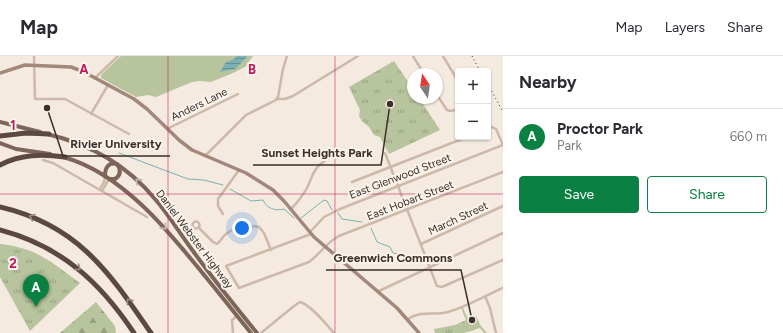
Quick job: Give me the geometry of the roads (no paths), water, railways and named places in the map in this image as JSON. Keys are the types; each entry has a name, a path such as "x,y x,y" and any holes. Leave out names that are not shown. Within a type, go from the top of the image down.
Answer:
{"highway":[{"path":"0,136 26,133 49,134"},
{"path":"0,165 14,159 31,155 64,157"},
{"path":"0,207 26,214 44,222 83,248 114,280 151,333"},
{"path":"0,230 23,237 45,247 69,262 91,279 113,303 134,333"},
{"path":"0,233 45,247"}],"main road":[{"name":"Daniel Webster Highway","path":"0,122 49,134 84,146 117,164 138,181 155,198 215,282 257,333"},
{"name":"Daniel Webster Highway","path":"0,143 16,149 64,157 84,164 109,179 135,199 159,222 251,333"},
{"path":"105,176 105,169 107,166 117,164 120,170 119,176 116,179 109,179"}],"street":[{"path":"34,56 35,99 63,99 129,134"},
{"path":"95,78 118,56"},
{"path":"277,99 283,69 288,56"},
{"path":"205,156 246,114 277,99 285,99 293,96 358,56"},
{"path":"413,56 420,68"},
{"path":"443,56 455,76"},
{"path":"0,73 20,66 68,66 79,69 138,102 152,113 187,147 239,170 267,185 281,197 310,233 379,291 408,319 419,333"},
{"path":"91,114 108,85"},
{"name":"Anders Lane","path":"168,129 238,94"},
{"path":"443,104 447,110 455,110"},
{"path":"491,129 495,128 503,145"},
{"path":"352,182 459,140"},
{"name":"East Glenwood Street","path":"310,233 328,214 503,145"},
{"path":"385,153 429,267 439,287 503,260"},
{"path":"43,160 53,163 147,217"},
{"path":"291,209 304,192 314,171 325,161"},
{"path":"223,214 218,206 218,199 239,170"},
{"name":"East Hobart Street","path":"271,250 226,266 239,288 305,264 316,256 331,241 339,236 503,172"},
{"path":"101,190 105,176"},
{"path":"101,190 109,179"},
{"name":"March Street","path":"421,244 503,206"},
{"path":"199,228 217,244 226,234 234,230 248,226 259,227 264,233 271,250 310,233"},
{"path":"379,291 503,233"},
{"path":"408,319 421,313 440,313 450,311 503,288"},
{"path":"485,296 490,308 496,333"},
{"path":"261,333 300,302 310,308 334,333"},
{"path":"234,333 232,320 237,316"}],"water":[{"path":"237,56 247,57 235,69 220,72 226,62"}],"waterway":[{"path":"119,153 188,179 204,180 223,185"},
{"path":"230,189 251,201 263,200 272,209 284,209 294,218"},
{"path":"301,218 324,200 327,201 332,210"},
{"path":"338,213 342,219 362,222"},
{"path":"371,228 377,242 390,247 393,253 399,254 412,262"}],"railway":[{"path":"472,56 478,68"},
{"path":"491,90 503,112"}],"place":[{"name":"Sunset Heights Park","path":"390,104"},
{"name":"Rivier University","path":"47,108"},
{"name":"Proctor Park","path":"36,307"},
{"name":"Greenwich Commons","path":"472,320"}]}
